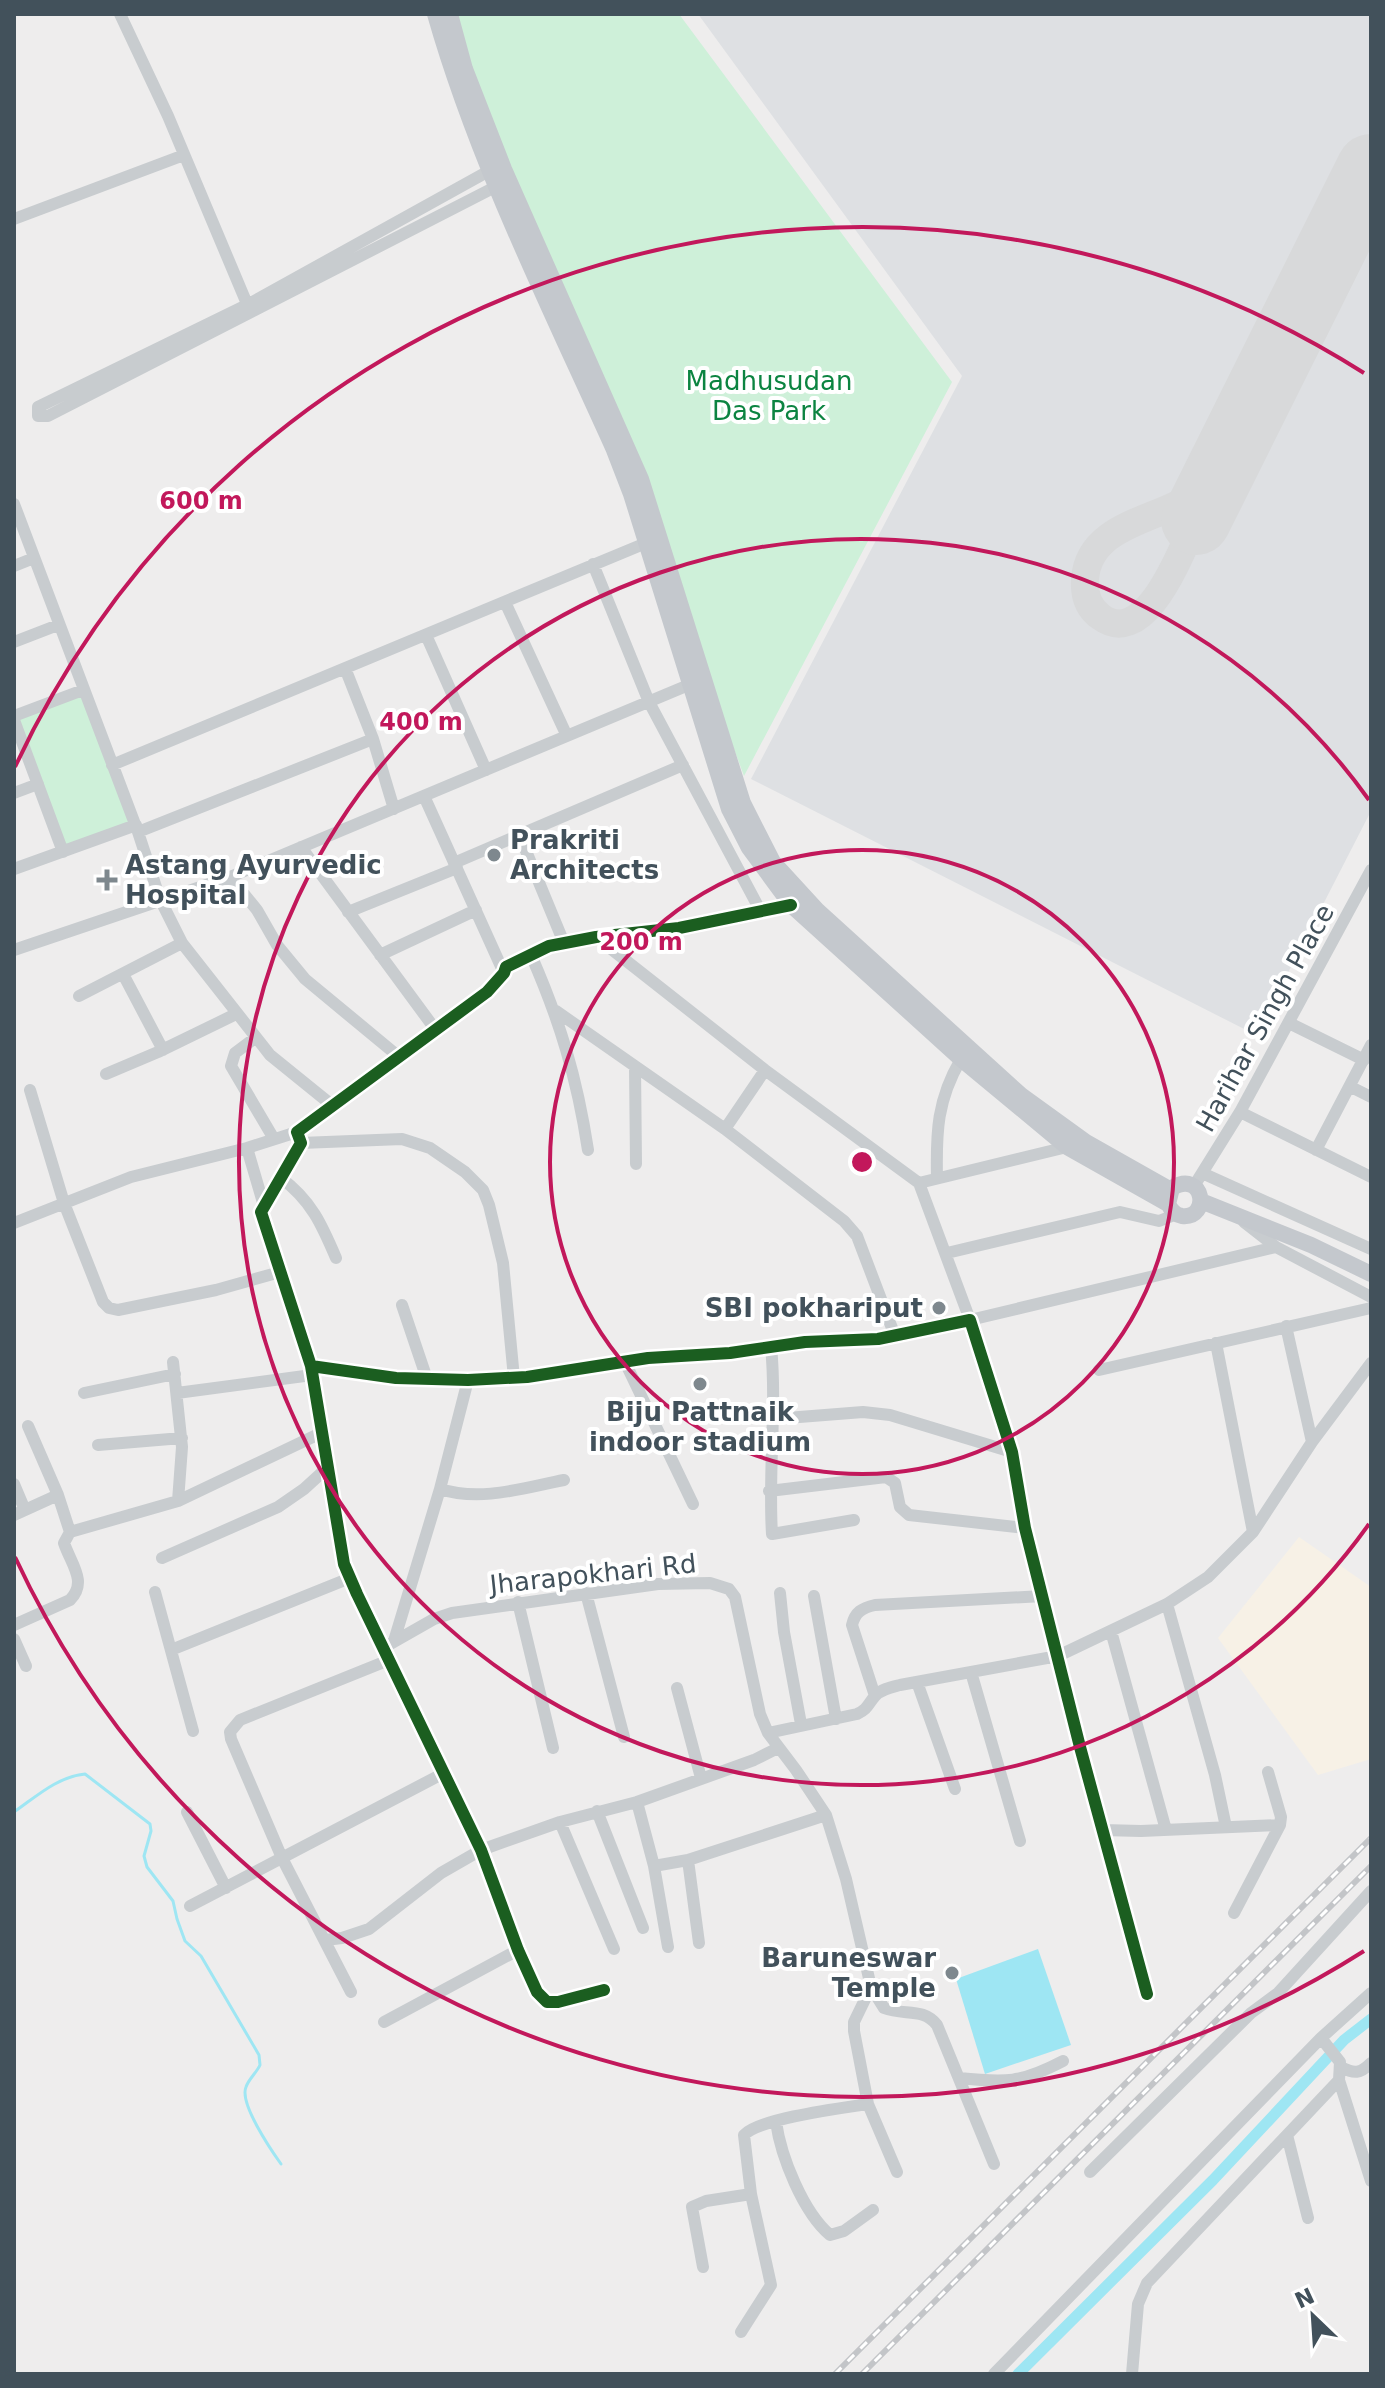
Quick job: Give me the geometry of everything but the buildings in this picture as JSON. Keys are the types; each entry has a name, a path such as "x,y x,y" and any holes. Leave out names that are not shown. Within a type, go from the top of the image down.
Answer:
{"main road":[{"path":"435,14 463,101 641,479 743,803 773,862 817,910 1021,1095 1191,1215 1199,1207 1199,1187"},
{"path":"450,14 500,175 614,450 729,809 749,848 791,905 961,1059 1067,1147 1172,1203"},
{"path":"1172,1203 1183,1183 1199,1187 1235,1215 1311,1245 1371,1274"}],"street":[{"path":"120,14 249,309"},
{"path":"14,219 184,155"},
{"path":"249,309 38,407 38,416 48,416 249,309 500,175"},
{"path":"14,504 17,521 34,558 137,829 160,899 182,943 270,1055 333,1106"},
{"path":"112,765 646,543"},
{"path":"14,566 34,558"},
{"path":"593,564 649,702 760,910"},
{"path":"505,602 566,734"},
{"path":"14,642 58,625"},
{"path":"426,635 486,770"},
{"path":"345,668 373,739 394,809"},
{"path":"14,950 230,877 691,684"},
{"path":"63,852 14,718 83,690"},
{"path":"14,869 137,829 373,739"},
{"path":"348,912 519,834 683,765"},
{"path":"14,793 38,784"},
{"path":"424,796 504,973"},
{"path":"519,834 564,943"},
{"path":"301,847 435,1029"},
{"name":"Harihar Singh Place","path":"1199,1187 1371,870"},
{"path":"230,877 257,910 277,945 305,979 398,1056"},
{"path":"604,1990 558,2002 547,2002 537,1992 481,1850 389,1650 350,1578 341,1546 312,1371 262,1218 264,1206 299,1138 333,1106 487,992 506,967 564,943 679,928 791,905"},
{"path":"380,955 476,910"},
{"path":"596,937 765,1070 919,1183 947,1253 1012,1452 1025,1528 1147,1994"},
{"path":"79,996 182,943"},
{"path":"531,955 556,1011 580,1097 588,1150"},
{"path":"123,974 163,1050"},
{"path":"556,1011 725,1129 844,1221 857,1236 895,1336"},
{"path":"106,1074 236,1014"},
{"path":"1289,1023 1364,1060"},
{"path":"255,1038 235,1053 231,1066 274,1139"},
{"path":"1316,1150 1371,1045"},
{"path":"937,1178 939,1113 947,1084 961,1059"},
{"path":"635,1066 636,1164"},
{"path":"725,1129 765,1070"},
{"path":"1351,1087 1371,1097"},
{"path":"30,1090 64,1203 103,1302 109,1308 118,1310 216,1290 280,1272"},
{"path":"1240,1112 1371,1177"},
{"path":"14,1223 131,1177 274,1139 402,1139 430,1148 465,1172 483,1190 503,1263 514,1378"},
{"path":"919,1183 1067,1147"},
{"path":"247,1148 264,1206"},
{"path":"281,1178 310,1203 336,1258"},
{"path":"1199,1187 1371,1249"},
{"path":"947,1253 1120,1212 1159,1221 1172,1203"},
{"path":"1235,1215 1276,1247 1371,1297"},
{"path":"177,1393 312,1371 396,1378 514,1378 699,1353 730,1353 771,1346 895,1336 1276,1247"},
{"path":"402,1305 427,1379"},
{"path":"1099,1370 1371,1308"},
{"path":"1286,1326 1312,1442"},
{"path":"1216,1343 1253,1532"},
{"path":"771,1346 774,1419 769,1491 772,1534 854,1520"},
{"path":"625,1362 693,1504"},
{"path":"768,1733 866,1710 875,1696 885,1689 1058,1656 1167,1604 1208,1577 1253,1532 1312,1442 1371,1363"},
{"path":"84,1393 174,1368 182,1438 178,1501"},
{"path":"389,1650 440,1489 468,1380"},
{"path":"774,1419 863,1412 890,1415 1012,1452"},
{"path":"28,1426 58,1495 70,1532"},
{"path":"14,1625 70,1600 77,1593 80,1586 78,1575 64,1543 70,1532 178,1501 321,1433"},
{"path":"98,1445 182,1438"},
{"path":"162,1558 278,1507 327,1468"},
{"path":"769,1491 886,1477 895,1483 897,1502 902,1511 909,1515 1025,1528"},
{"path":"440,1489 478,1496 564,1480"},
{"path":"14,1484 19,1512 58,1495"},
{"path":"171,1650 350,1578"},
{"name":"Jharapokhari Rd","path":"282,1858 231,1739 233,1726 240,1720 389,1650 434,1619 452,1613 658,1584 710,1583 729,1589 735,1597 760,1714 768,1733 826,1815 846,1879 871,1987"},
{"path":"155,1592 193,1731"},
{"path":"586,1593 624,1737"},
{"path":"780,1593 801,1724"},
{"path":"814,1596 836,1719"},
{"path":"875,1696 852,1625 861,1609 875,1605 1043,1596"},
{"path":"518,1602 553,1748"},
{"path":"1167,1604 1215,1775 1226,1827"},
{"path":"1111,1631 1166,1830"},
{"path":"14,1639 26,1666"},
{"path":"971,1672 1020,1841"},
{"path":"917,1682 955,1789"},
{"path":"677,1688 701,1778"},
{"path":"325,1940 369,1929 441,1873 481,1850 560,1822 637,1802 754,1760 778,1748"},
{"path":"1234,1913 1280,1825 1278,1805 1268,1772"},
{"path":"190,1906 444,1773"},
{"path":"637,1802 654,1866 668,1947"},
{"path":"597,1811 643,1928"},
{"path":"187,1812 226,1888"},
{"path":"654,1866 688,1860 826,1815"},
{"path":"560,1822 614,1949"},
{"path":"1103,1830 1280,1825"},
{"path":"282,1858 351,1992"},
{"path":"688,1860 699,1943"},
{"path":"1090,2172 1251,2013 1278,1993 1371,1891"},
{"path":"384,2022 518,1950"},
{"path":"871,1987 884,2008 921,2012 930,2016 937,2025 994,2164"},
{"path":"871,1987 854,2022 854,2031 868,2104 897,2172"},
{"path":"994,2374 1371,1993"},
{"path":"1323,2040 1340,2070 1371,2181"},
{"path":"959,2078 1010,2082 1063,2061"},
{"path":"1340,2070 1357,2073 1371,2063"},
{"path":"1132,2374 1138,2304 1147,2283 1287,2135 1340,2070"},
{"path":"741,2332 771,2285 751,2194 744,2135 751,2129 776,2122 868,2104"},
{"path":"776,2122 784,2158 819,2225 830,2235 837,2235 873,2210"},
{"path":"1287,2135 1308,2218"},
{"path":"703,2267 692,2207 706,2201 751,2194"}],"shaded area":[{"path":"698,14 1371,14 1371,811 1256,1035 751,779 962,376"},
{"path":"1299,1537 1371,1587 1371,1759 1318,1775 1218,1638"}],"green space":[{"name":"Madhusudan Das Park","path":"451,14 679,14 952,382 744,776 597,379 509,179"},
{"path":"83,693 134,825 63,851 17,718"}],"water":[{"path":"1038,1949 1071,2045 985,2074 956,1979"}],"waterway":[{"path":"14,1812 56,1783 85,1774 150,1824 144,1856 147,1867 173,1901 185,1941 201,1956 259,2055 260,2065 247,2084 247,2104 281,2164"},
{"path":"1018,2374 1213,2180 1344,2040 1371,2019"}],"taxiway":[{"path":"1196,520 1172,572 1147,608 1133,620 1117,623 1101,617 1093,609 1086,595 1085,579 1089,560 1099,546 1128,525 1196,494 1213,476 1236,440"}],"runway":[{"path":"1196,520 1371,169"}],"railway":[{"path":"835,2374 1371,1838"},
{"path":"862,2374 1371,1866"}],"cycle path":[{"path":"604,1990 558,2002 547,2002 537,1992 481,1850 357,1594 344,1564 311,1366 261,1212 301,1143 297,1132 487,992 506,967 549,946 596,937 679,928 791,905"},
{"path":"311,1366 396,1378 468,1380 527,1377 648,1358 730,1353 805,1342 878,1339 970,1320 1012,1452 1025,1528 1147,1994"}],"place":[{"name":"Prakriti Architects","path":"494,855"},
{"name":"Astang Ayurvedic Hospital","path":"107,880"},
{"name":"SBI pokhariput","path":"939,1308"},
{"name":"Biju Pattnaik indoor stadium","path":"700,1384"},
{"name":"Baruneswar Temple","path":"952,1973"}]}
